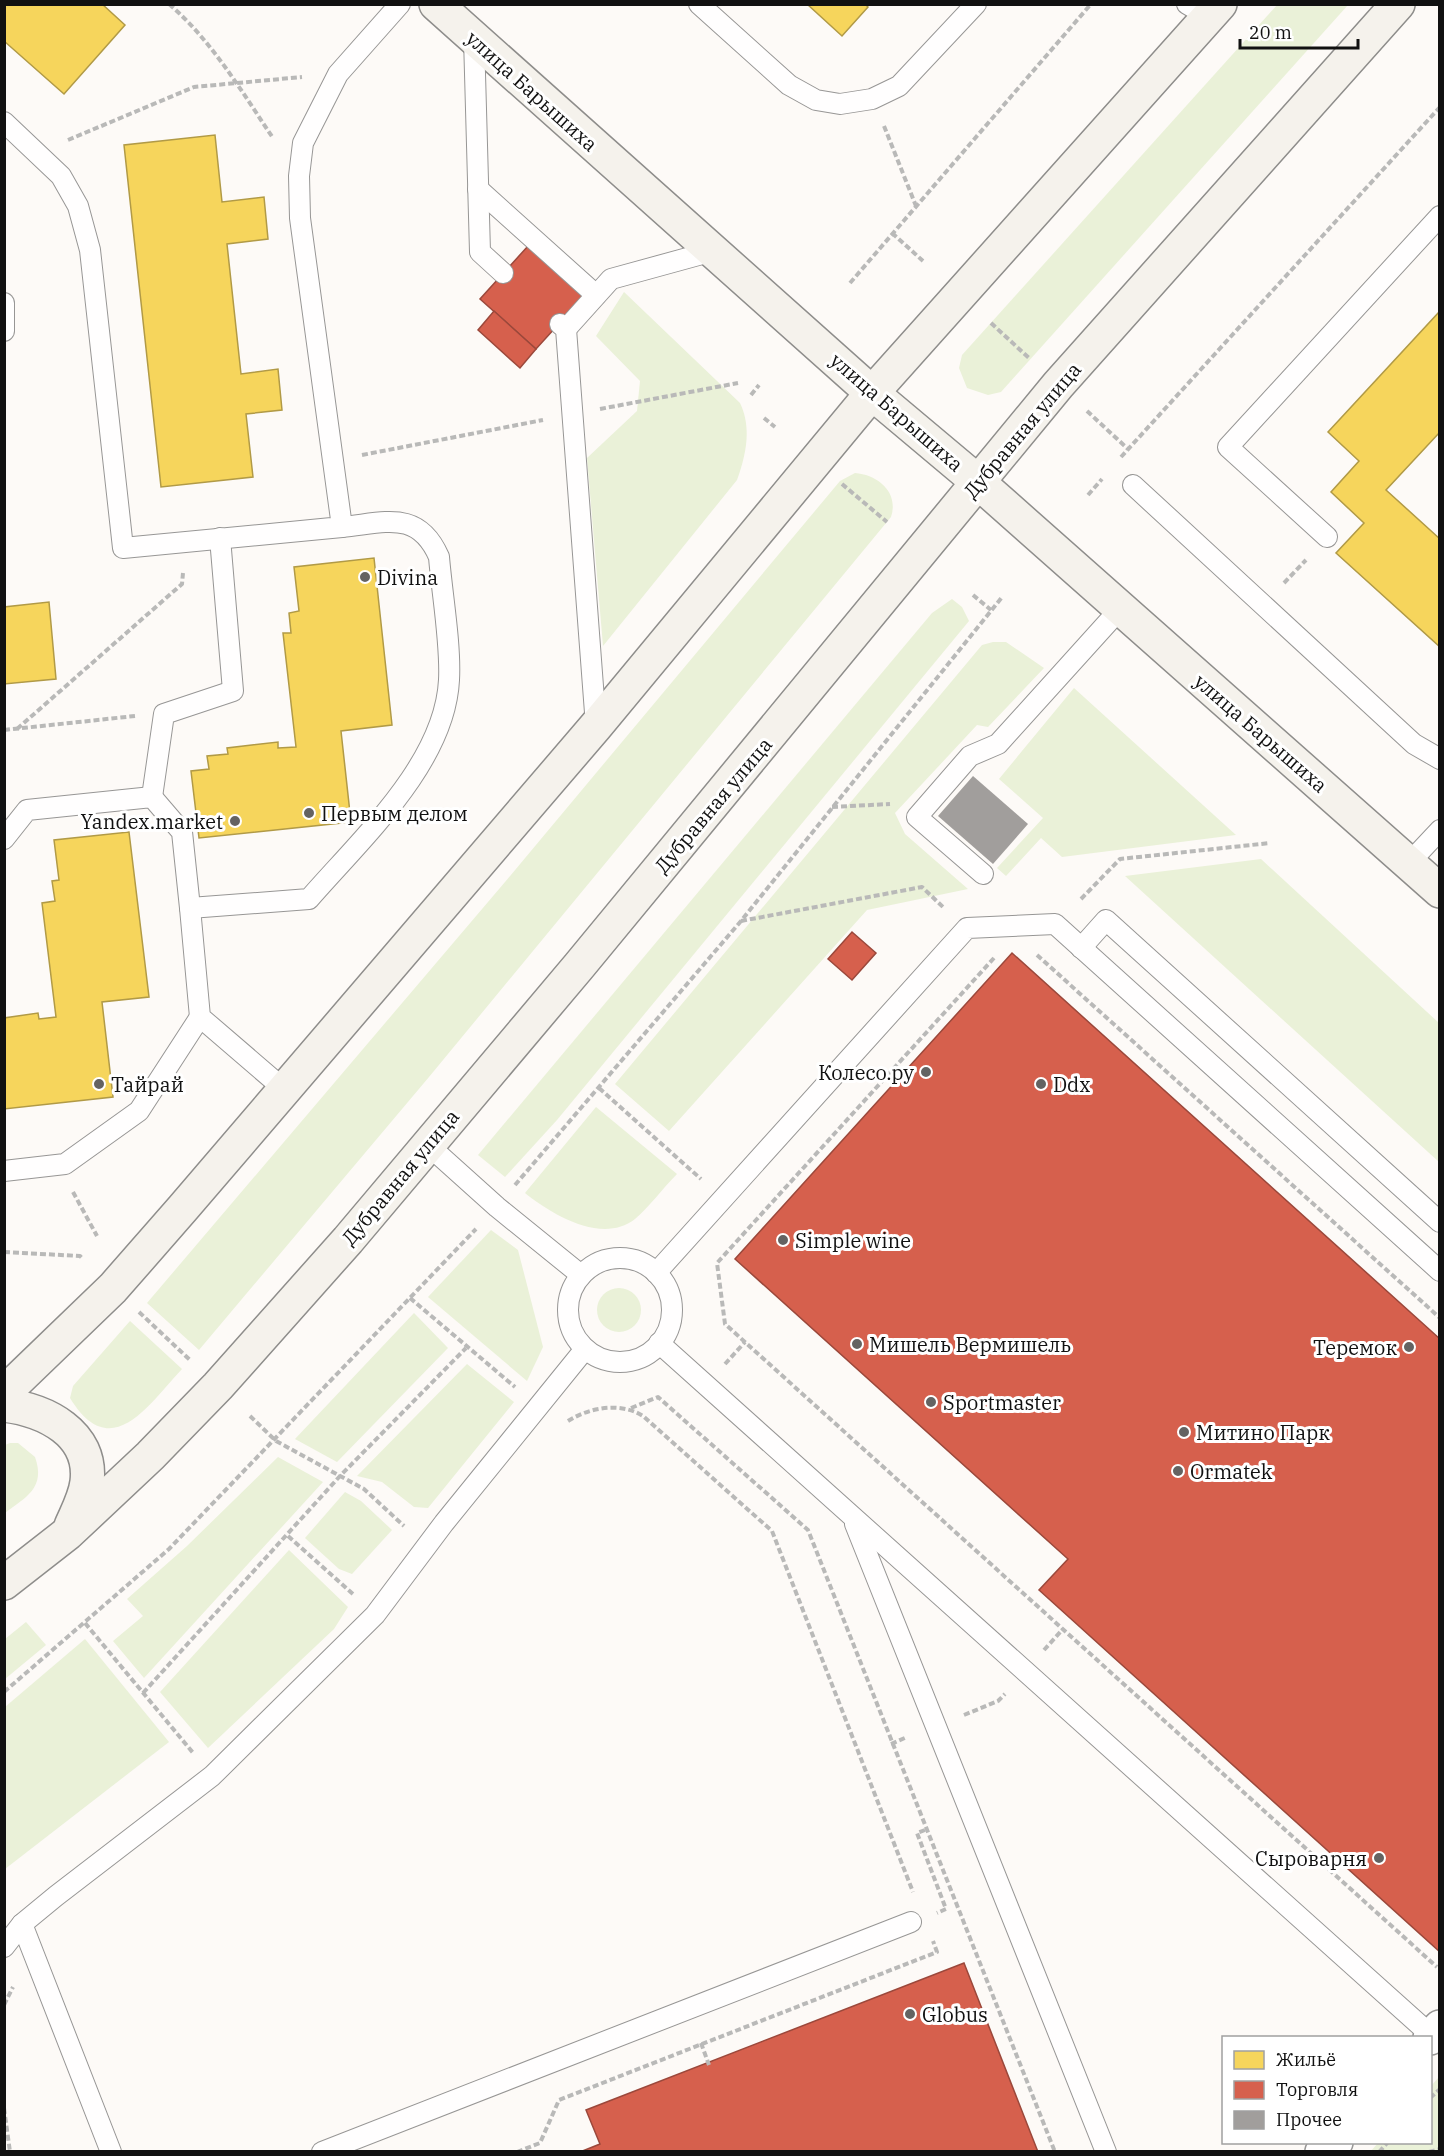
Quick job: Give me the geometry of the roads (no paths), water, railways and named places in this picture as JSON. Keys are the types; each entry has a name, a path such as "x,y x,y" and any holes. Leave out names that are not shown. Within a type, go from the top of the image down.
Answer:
{"main road":[{"name":"улица Барышиха","path":"436,4 872,393 978,482 1440,891"},
{"name":"Дубравная улица","path":"4,1583 68,1533 150,1456 218,1386 428,1145 696,825 1058,385 1398,4"},
{"path":"4,1393 113,1288 285,1090 596,726 872,393 1205,9"},
{"path":"4,1405 27,1408 52,1418 63,1426 81,1448 86,1460 87,1481 82,1502 68,1533"}],"lane":[{"path":"342,527 300,218 299,176 303,143 338,74 400,4"},
{"path":"699,4 789,85 816,100 840,104 872,99 899,86 976,4"},
{"path":"474,38 480,252 503,273"},
{"path":"9,134 39,153 61,176 78,206 90,250 123,548 398,521 416,526 432,539 439,557 449,680 442,722 413,777 309,899 190,908"},
{"path":"478,189 596,295"},
{"path":"1326,537 1228,447 1440,216"},
{"path":"596,726 573,414 563,326 611,279 712,251"},
{"path":"4,303 4,331"},
{"path":"1133,484 1414,744 1440,759"},
{"path":"4,1171 65,1164 139,1111 201,1017 182,832 153,797 164,714 233,691 220,538"},
{"path":"983,874 917,817 970,756 998,744 1120,609"},
{"path":"4,839 27,810 153,797"},
{"path":"1409,863 1440,830"},
{"path":"1081,948 1106,920 1440,1222"},
{"path":"656,1273 967,928 1055,924 1440,1271"},
{"path":"201,1017 285,1090"},
{"path":"428,1145 496,1207 581,1275"},
{"path":"618,1257 645,1264 656,1273 664,1283 672,1307 666,1333 659,1343 649,1353 623,1361 610,1360 585,1349 573,1332 568,1313 571,1293 581,1275 598,1263 618,1257"},
{"path":"659,1343 1024,1672 1434,2034"},
{"path":"4,1947 22,1924 212,1776 375,1615 426,1546 585,1349"},
{"path":"853,1519 1106,2151"},
{"path":"322,2151 911,1922"},
{"path":"22,1924 111,2151"}],"place":[{"name":"Divina","path":"365,577"},
{"name":"Первым делом","path":"309,813"},
{"name":"Yandex.market","path":"235,821"},
{"name":"Колесо.ру","path":"926,1072"},
{"name":"Тайрай","path":"99,1084"},
{"name":"Ddx","path":"1041,1084"},
{"name":"Simple wine","path":"783,1240"},
{"name":"Мишель Вермишель","path":"857,1344"},
{"name":"Теремок","path":"1409,1347"},
{"name":"Sportmaster","path":"931,1402"},
{"name":"Митино Парк","path":"1184,1432"},
{"name":"Ormatek","path":"1178,1471"},
{"name":"Сыроварня","path":"1379,1858"},
{"name":"Globus","path":"910,2014"}]}
